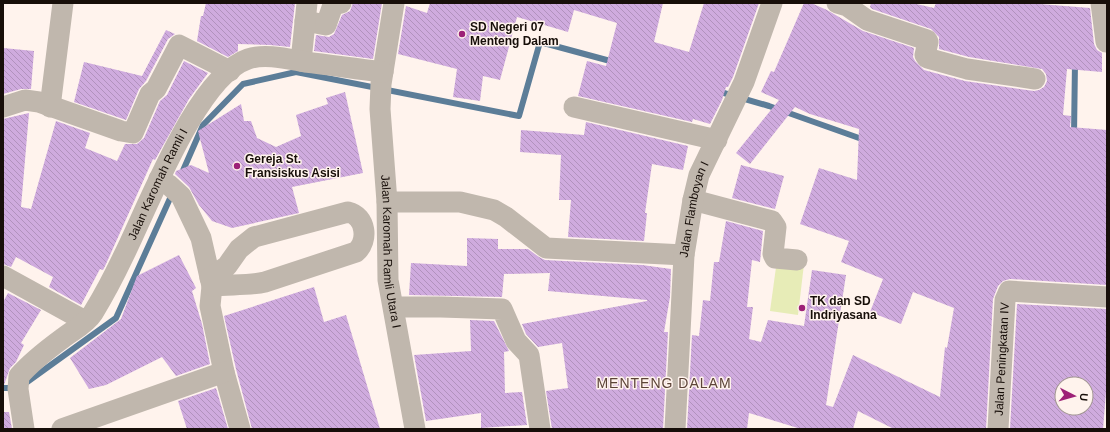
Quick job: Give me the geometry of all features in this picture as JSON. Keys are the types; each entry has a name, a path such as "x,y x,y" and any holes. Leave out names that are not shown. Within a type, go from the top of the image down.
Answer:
{"street":[{"path":"50,106 63,3"},
{"path":"301,61 306,12 326,25 333,5 341,3"},
{"path":"382,78 394,3"},
{"name":"Jalan Flamboyan I","path":"675,429 684,255 693,200 699,175 739,91 772,3"},
{"path":"1101,3 1106,42"},
{"path":"844,4 867,20 927,40 928,42 925,54 927,58 966,69 1035,79"},
{"path":"3,107 26,100 50,106 121,131 133,132 150,94 156,89 179,45 230,71"},
{"name":"Jalan Karomah Ramli I","path":"24,429 18,389 19,376 40,356 92,315 124,255 159,179 188,122 209,91 230,71 248,59 257,57 301,61 382,78"},
{"name":"Jalan Karomah Ramli Utara I","path":"382,78 380,109 387,202 388,280 415,429"},
{"path":"574,107 716,140"},
{"path":"159,179 169,185 181,196 201,238 211,282 210,306 224,372 240,429"},
{"path":"693,200 763,217 772,221 776,227 773,254 775,258 797,260"},
{"path":"387,202 460,202 494,210 506,217 546,248 684,255"},
{"path":"348,212 356,215 363,225 363,244 356,252 265,282 251,285 211,282 227,266 239,249 254,237 348,212"},
{"path":"3,276 85,321"},
{"name":"Jalan Peningkatan IV","path":"998,429 1005,300 1009,291 1107,297"},
{"path":"394,307 502,309 516,341 529,355 540,429"},
{"path":"62,429 224,372"}],"green space":[{"path":"777,260 804,264 798,315 770,311"}],"building":[{"path":"206,3 295,3 290,47 238,44 238,51 228,57 197,41 201,16 203,16"},
{"path":"353,3 382,3 373,59 314,51 316,35 329,37 334,34 342,15 350,11"},
{"path":"430,3 663,3 654,42 689,52 704,3 759,3 733,77 728,87 726,87 722,100 710,124 693,119 692,122 578,96 587,61 606,66 617,23 574,10 568,32 517,17 500,80 483,76 480,101 453,97 457,69 398,54 406,6 427,13"},
{"path":"804,3 811,3 827,10 863,31 914,48 913,57 924,70 965,81 1034,91 1044,87 1047,81 1046,74 1042,69 969,57 939,49 939,37 931,29 872,9 870,7 871,3 912,3 934,8 936,3 1027,3 1090,8 1094,44 1097,50 1102,53 1102,72 1067,69 1063,115 1071,116 1070,127 1107,130 1107,285 1010,279 1003,281 998,286 993,299 986,429 894,429 858,411 853,429 801,429 749,413 747,429 687,429 692,335 699,336 703,300 710,301 714,262 719,262 726,221 763,231 760,262 752,260 747,307 753,307 749,339 761,342 768,320 804,326 812,270 846,275 826,405 833,407 853,355 940,397 945,347 947,348 954,308 913,292 901,324 870,312 883,279 841,262 849,241 800,224 819,168 857,180 859,129 810,114 795,107 750,164 736,153 779,100 761,92 771,71 774,72"},
{"path":"166,30 175,34 168,39 146,81 139,89 126,120 74,102 84,62 142,76"},
{"path":"3,48 34,51 31,89 21,89 3,94"},
{"path":"184,61 208,73 189,99 155,160 153,159 106,264 103,270 100,269 81,305 49,287 53,277 16,257 11,267 3,264 3,119 29,113 21,207 31,209 56,121 90,133 85,148 117,161 125,144 137,144 144,138 160,101 167,95"},
{"name":"Gereja St. Fransiskus Asisi","path":"345,92 363,173 292,187 299,213 232,228 212,221 199,205 189,187 175,174 176,171 191,165 209,173 198,131 241,104 244,121 251,121 257,138 276,147 301,136 296,115 328,104 326,98"},
{"path":"586,122 688,146 683,170 652,164 645,213 647,213 644,241 568,237 571,200 559,200 561,155 520,152 521,130 584,135"},
{"path":"741,165 784,176 775,209 732,198"},
{"path":"467,238 498,239 498,249 528,249 545,260 642,265 671,269 670,297 664,332 668,332 663,429 552,429 546,391 568,388 562,343 538,347 526,334 522,324 647,300 548,291 550,273 504,274 502,297 409,295 411,263 467,266"},
{"path":"179,255 196,288 192,291 202,324 210,364 176,376 162,357 106,385 89,389 70,358 121,319 137,276"},
{"path":"314,287 324,322 346,315 380,429 252,429 224,316"},
{"path":"8,293 41,310 21,343 24,345 16,362 10,368 3,388 3,302"},
{"path":"1017,304 1107,309 1107,380 1103,429 1010,429"},
{"path":"470,320 494,321 509,351 504,352 505,393 522,392 527,425 481,428 481,413 426,421 414,355 471,351"},
{"path":"216,388 228,429 187,429 178,401"},
{"path":"3,412 9,412 12,429 3,429"}],"waterway":[{"path":"181,175 203,125 243,84 296,72 519,116 540,42 614,62"},
{"path":"1074,135 1075,62"},
{"path":"717,91 769,106 859,138 866,139"},
{"path":"23,385 116,318 172,194"},
{"path":"3,388 15,388"}],"place":[{"name":"SD Negeri 07 Menteng Dalam","path":"462,34"},
{"name":"Gereja St. Fransiskus Asisi","path":"237,166"},
{"name":"TK dan SD Indriyasana","path":"802,308"}],"district":[{"name":"MENTENG DALAM","path":"664,383"}]}
